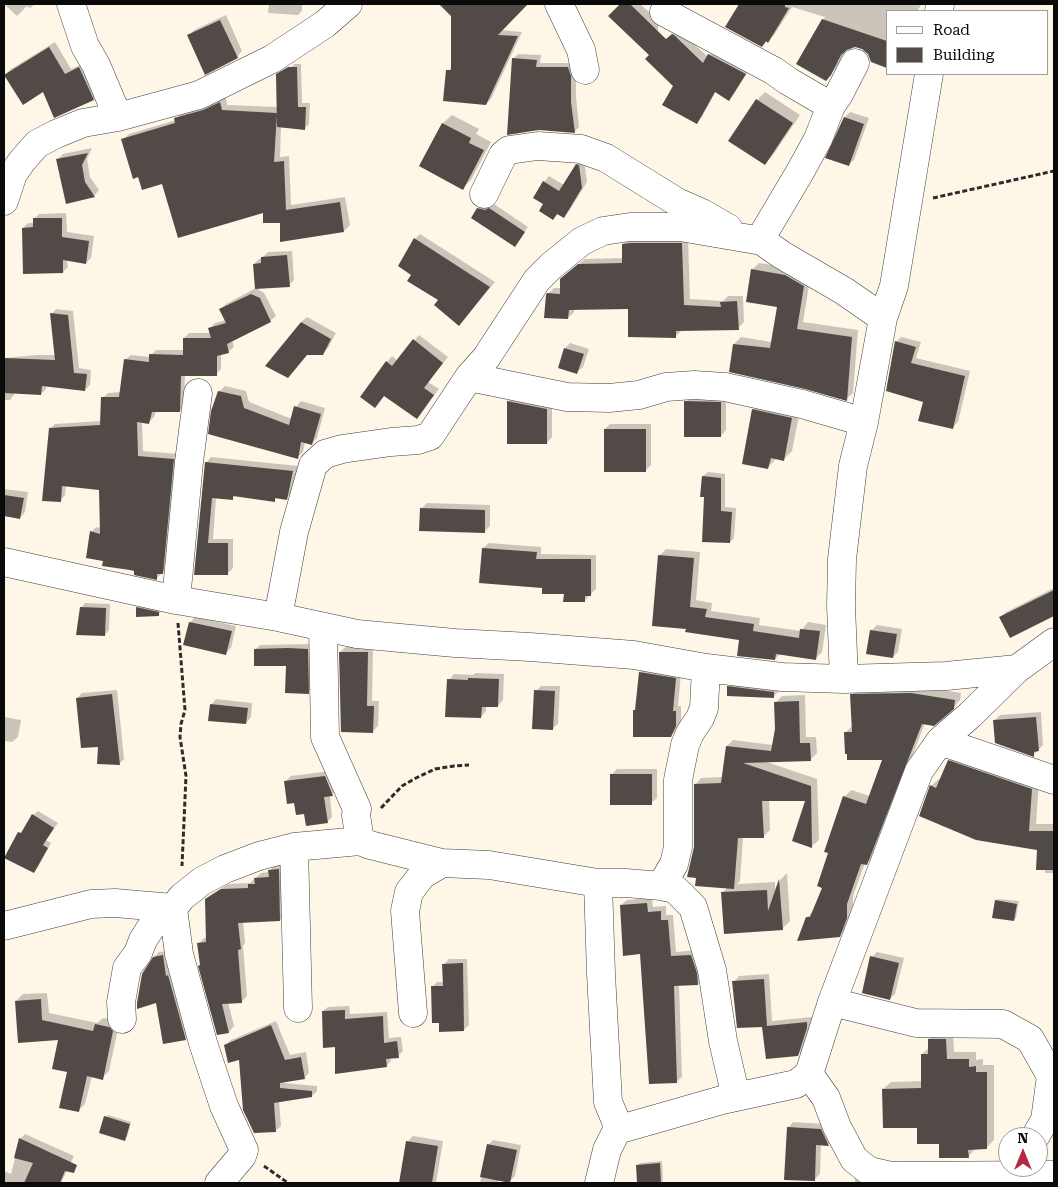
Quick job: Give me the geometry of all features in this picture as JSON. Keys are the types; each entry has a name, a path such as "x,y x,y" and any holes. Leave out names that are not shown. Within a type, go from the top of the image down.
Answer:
{"street":[{"path":"71,4 86,46 118,117"},
{"path":"4,201 13,174 38,144 83,123 118,117 199,95 272,59 325,24 348,4"},
{"path":"559,4 581,50 585,70"},
{"path":"664,12 774,71 831,106"},
{"path":"278,617 294,532 313,465 325,454 342,449 418,440 430,436 469,377 486,358 537,280 551,266 582,242 603,231 630,227 680,227 754,240 765,231 778,212 814,147 831,106 840,94 855,63"},
{"path":"844,679 841,606 842,559 853,466 864,422 883,318 894,286 898,250 908,203 929,75"},
{"path":"484,194 503,155 509,150 538,146 581,149 606,158 677,202 782,255 844,291 883,318"},
{"path":"469,377 514,387 576,397 609,398 639,395 666,387 694,385 725,387 802,404 864,422"},
{"path":"176,600 188,462 198,393"},
{"path":"4,562 176,600 278,617 357,634 455,644 530,647 634,655 706,668 782,677 844,679 946,676 1017,669"},
{"path":"323,627 325,737 357,808 356,815 360,840"},
{"path":"617,1130 736,1097 796,1084 809,1074 832,1002 919,771 940,741 1017,669 1054,642"},
{"path":"661,886 674,864 678,847 678,780 685,745 704,708 706,668"},
{"path":"940,741 1054,780"},
{"path":"122,1020 121,1002 127,968 138,953 143,940 156,921 202,882 225,869 259,856 294,847 360,840 370,845 442,863 489,865 598,883 626,882 674,889 693,907 712,970 723,1041 736,1097"},
{"path":"294,847 298,1008"},
{"path":"412,1013 405,911 409,892 422,875 442,863"},
{"path":"598,883 608,1102 616,1120 617,1130 607,1150 599,1183"},
{"path":"4,926 91,904 178,902"},
{"path":"178,902 179,954 224,1106 244,1150 242,1156 219,1183"},
{"path":"832,1002 916,1023 1003,1024 1030,1039 1051,1076 1045,1120 1041,1127"},
{"path":"809,1074 826,1098 837,1126 854,1159 869,1171 891,1176 998,1171"}],"path":[{"path":"908,203 1054,171"},
{"path":"176,600 185,710 180,737 186,776 178,902"},
{"path":"360,840 378,811 402,786 435,769 469,766"}],"building":[{"path":"439,4 528,4 498,35 518,36 486,105 443,101 446,70 451,70 451,16"},
{"path":"620,4 630,4 666,39 672,34 674,35 703,63 708,54 746,74 729,101 715,92 697,124 662,105 673,86 645,59 649,55 608,16"},
{"path":"739,4 785,4 785,7 789,8 768,43 766,41 762,47 725,27"},
{"path":"822,19 886,41 886,68 871,62 868,54 862,49 855,47 841,55 826,81 796,64"},
{"path":"220,20 238,58 205,75 187,35"},
{"path":"49,47 65,74 79,67 94,100 54,118 43,92 23,105 4,75"},
{"path":"512,58 537,60 536,67 568,67 571,76 571,102 575,133 539,130 507,135"},
{"path":"288,67 297,67 298,107 306,107 305,130 277,127 276,74"},
{"path":"756,99 793,123 765,165 728,141"},
{"path":"220,102 222,110 277,113 274,162 284,161 286,210 340,202 344,232 280,242 280,223 263,223 263,213 178,238 162,184 142,190 138,177 133,179 121,139 175,123 174,118 203,110"},
{"path":"844,117 864,124 849,166 825,158"},
{"path":"442,123 471,138 469,143 484,150 463,190 419,166"},
{"path":"88,153 82,165 85,182 95,197 66,204 56,159"},
{"path":"576,164 579,165 582,188 564,218 557,214 553,220 539,211 543,204 533,198 543,181 559,191"},
{"path":"477,208 485,210 489,208 525,232 515,247 471,218"},
{"path":"33,218 62,218 62,237 89,241 86,264 63,260 63,273 23,274 22,228 33,227"},
{"path":"414,238 490,287 459,326 434,305 438,300 407,281 411,275 398,266"},
{"path":"682,243 684,305 721,307 720,302 737,301 739,330 676,331 676,338 628,337 628,309 569,310 568,319 544,318 546,295 547,293 560,294 561,278 578,264 622,263 622,244"},
{"path":"287,255 290,287 255,289 253,264 261,263 261,257"},
{"path":"751,269 785,275 804,286 797,329 852,337 847,401 805,389 729,372 733,344 770,348 777,307 746,302"},
{"path":"251,294 260,298 271,322 227,344 229,353 217,356 217,376 181,376 180,412 152,412 149,424 137,422 138,456 174,459 163,574 157,574 157,580 134,575 134,571 102,566 103,561 86,558 90,531 100,534 99,490 62,486 61,502 42,501 49,428 100,425 101,397 119,397 124,359 149,362 149,354 183,355 183,338 211,338 208,328 226,323 219,309"},
{"path":"50,313 68,315 74,373 87,374 85,391 42,386 41,395 4,393 4,358 55,360"},
{"path":"301,322 331,339 323,355 307,355 288,378 265,366"},
{"path":"413,339 443,363 424,388 434,395 417,419 384,396 375,408 360,397 386,361 392,366"},
{"path":"895,341 916,347 911,363 965,376 953,429 918,421 923,402 886,391"},
{"path":"564,348 584,354 577,374 558,368"},
{"path":"218,391 241,396 244,408 289,425 294,406 321,414 312,445 301,442 298,459 208,434 211,411"},
{"path":"507,401 547,409 547,444 507,444"},
{"path":"684,401 721,402 721,437 684,437"},
{"path":"752,409 792,418 784,461 771,458 768,469 742,464"},
{"path":"604,429 646,429 646,472 604,472"},
{"path":"205,462 293,471 287,500 275,498 275,502 233,496 233,500 212,498 208,543 228,543 228,575 194,575"},
{"path":"702,476 721,478 721,511 732,512 730,543 702,542 704,497 700,497"},
{"path":"4,495 24,498 20,519 4,516"},
{"path":"420,508 485,510 485,533 419,531"},
{"path":"482,548 537,552 536,559 591,559 591,596 585,596 585,602 563,602 564,594 542,594 542,588 479,583"},
{"path":"658,555 694,558 690,607 707,609 705,617 754,624 753,631 799,638 800,629 820,631 816,660 776,654 775,660 737,656 739,640 685,632 686,629 652,626"},
{"path":"1054,590 1054,616 1010,638 999,617"},
{"path":"80,607 106,608 105,636 76,635"},
{"path":"136,607 159,612 159,616 136,617"},
{"path":"189,622 232,631 226,655 183,645"},
{"path":"870,630 897,634 893,658 866,654"},
{"path":"254,649 308,649 309,694 285,693 286,666 254,666"},
{"path":"339,652 368,652 367,706 374,706 373,733 341,732"},
{"path":"639,672 676,678 673,711 676,711 676,726 671,737 633,737 633,710 635,710"},
{"path":"468,678 499,679 498,707 482,707 481,718 445,717 447,679 468,680"},
{"path":"727,686 774,692 774,698 727,696"},
{"path":"534,690 555,691 553,730 532,729"},
{"path":"911,693 955,700 954,709 934,726 922,724 867,865 861,864 847,904 847,918 840,937 797,941 806,917 810,917 822,888 817,886 828,853 824,852 843,796 866,804 882,760 847,760 844,732 852,732 850,694"},
{"path":"112,694 120,765 97,764 98,747 81,748 76,698"},
{"path":"799,701 800,743 810,743 811,761 743,763 811,786 812,848 792,841 805,801 762,801 764,838 738,838 734,889 695,886 696,878 687,877 694,847 694,784 721,783 726,746 771,751 775,729 774,702"},
{"path":"210,704 248,708 246,724 208,721"},
{"path":"1036,717 1039,751 1034,752 1034,757 995,743 993,720"},
{"path":"948,760 1032,789 1029,831 1054,831 1054,870 1036,870 1037,850 976,840 919,816 930,785 936,788"},
{"path":"610,774 652,774 652,805 610,805"},
{"path":"325,776 333,796 324,797 328,823 306,826 304,814 296,815 294,803 287,804 284,781"},
{"path":"32,814 54,828 43,845 48,848 34,873 4,858 18,832 21,833"},
{"path":"279,869 280,921 238,923 241,949 238,950 242,1003 222,1004 229,1033 217,1035 198,966 200,965 197,943 206,942 205,899 221,889 248,888 248,884 255,884 254,878 269,877 268,870"},
{"path":"779,879 783,930 724,934 721,892 767,890 768,911"},
{"path":"995,900 1017,904 1014,921 992,918"},
{"path":"647,903 648,912 661,911 661,920 668,920 671,956 691,955 697,973 698,985 674,986 677,1083 649,1084 640,954 623,956 620,905"},
{"path":"163,955 166,976 168,975 186,1040 163,1044 156,1003 137,1009 137,1003 142,974 153,957"},
{"path":"870,956 899,963 890,1000 862,993"},
{"path":"463,963 464,1031 439,1032 439,1023 432,1023 431,986 443,986 442,964"},
{"path":"764,979 767,1026 807,1022 807,1028 798,1056 766,1059 762,1027 737,1028 732,981"},
{"path":"41,999 42,1020 93,1031 95,1024 109,1027 113,1031 103,1080 87,1076 79,1112 59,1108 67,1072 52,1069 58,1040 18,1043 15,1001"},
{"path":"345,1010 345,1019 383,1016 384,1043 397,1041 399,1058 386,1059 387,1067 335,1074 335,1047 323,1048 322,1011"},
{"path":"271,1025 285,1060 301,1057 305,1079 280,1083 280,1088 312,1091 312,1097 274,1103 276,1132 254,1133 243,1110 239,1060 228,1063 224,1045"},
{"path":"928,1039 946,1039 947,1059 969,1059 969,1067 976,1066 976,1072 987,1072 987,1149 968,1150 969,1158 939,1158 939,1144 917,1144 917,1128 883,1128 882,1089 921,1088 921,1054 928,1054"},
{"path":"104,1116 130,1124 125,1141 99,1133"},
{"path":"787,1127 821,1129 829,1146 816,1145 815,1181 784,1180"},
{"path":"19,1138 77,1165 74,1173 65,1171 60,1183 24,1183 33,1163 14,1158"},
{"path":"406,1141 438,1146 432,1183 399,1183"},
{"path":"487,1144 517,1150 510,1183 480,1177"},
{"path":"660,1163 661,1183 637,1183 636,1165"}]}
